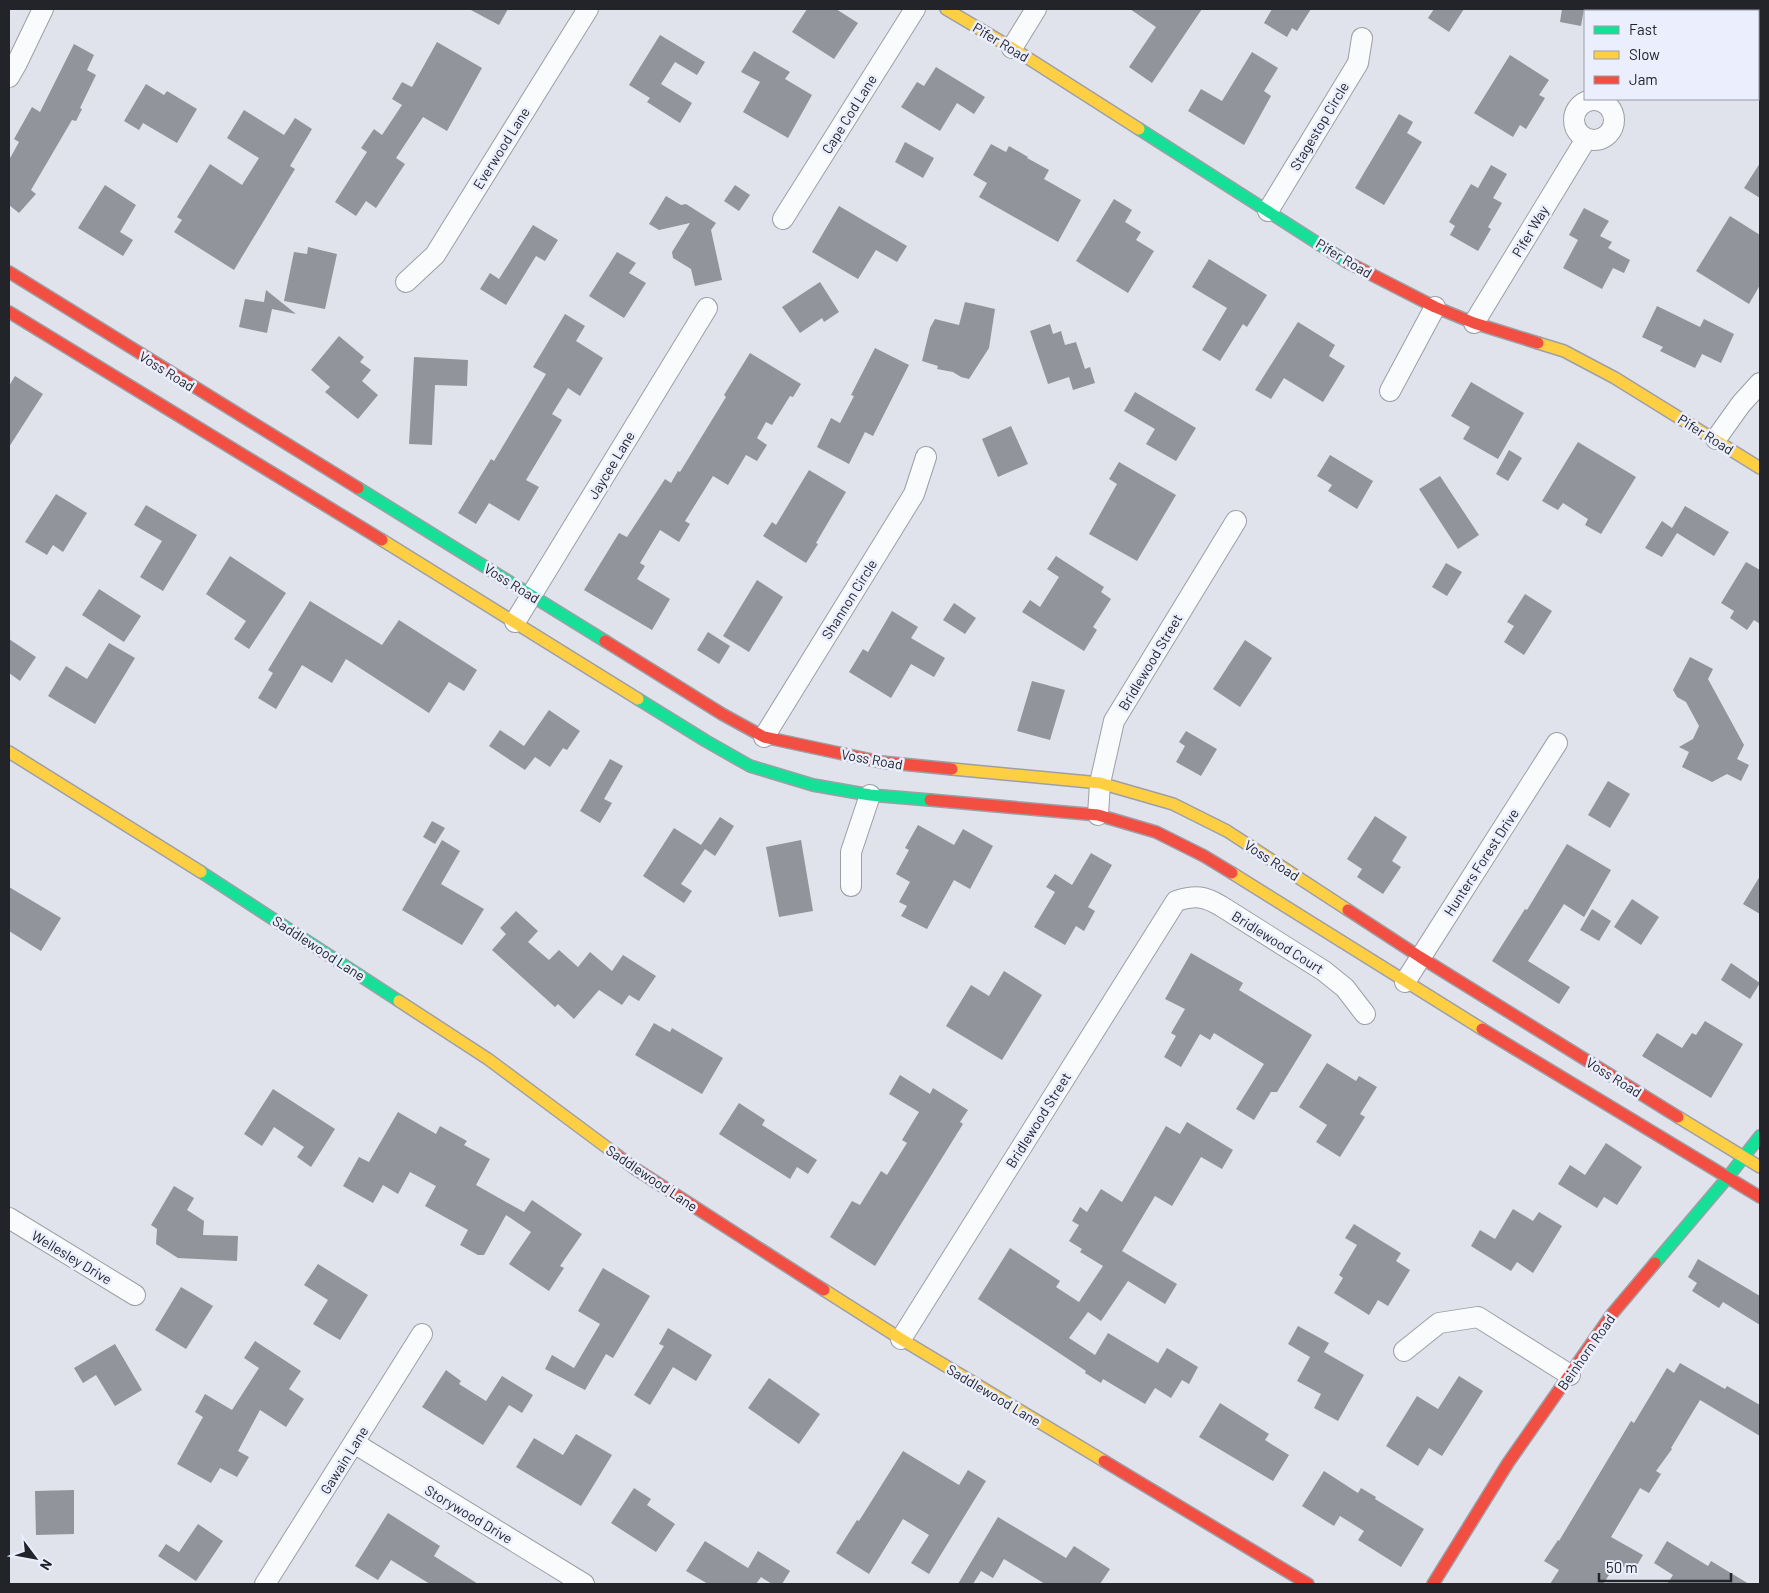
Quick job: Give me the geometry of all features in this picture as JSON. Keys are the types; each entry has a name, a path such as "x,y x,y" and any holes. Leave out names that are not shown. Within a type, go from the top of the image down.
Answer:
{"main road":[{"name":"Pifer Road","path":"946,9 1012,48 1354,266 1435,307 1474,323 1564,352 1615,378 1760,468"},
{"name":"Voss Road","path":"9,272 165,380 532,595 720,717 764,737 881,762 1100,783 1173,804 1227,831 1420,957 1760,1167"},
{"name":"Voss Road","path":"9,312 152,401 349,516 515,622 708,738 750,766 813,785 870,795 1098,815 1156,832 1204,856 1405,982 1760,1197"},
{"path":"152,401 165,380"},
{"name":"Saddlewood Lane","path":"9,752 237,894 488,1059 634,1168 901,1339 1308,1584"},
{"name":"Beinhorn Road","path":"1433,1584 1508,1463 1612,1314 1728,1177 1760,1136"}],"street":[{"path":"9,77 18,63 44,9"},
{"name":"Everwood Lane","path":"406,282 435,255 588,9"},
{"name":"Cape Cod Lane","path":"783,219 915,9"},
{"path":"1012,48 1036,9"},
{"name":"Stagestop Circle","path":"1268,211 1358,63 1362,38"},
{"name":"Pifer Way","path":"1474,323 1586,139"},
{"path":"1390,391 1435,307"},
{"name":"Jaycee Lane","path":"515,622 707,308"},
{"path":"1716,439 1741,404 1760,383"},
{"name":"Shannon Circle","path":"764,737 914,494 926,457"},
{"name":"Bridlewood Street","path":"1098,815 1100,783 1114,721 1236,521"},
{"name":"Hunters Forest Drive","path":"1405,982 1557,743"},
{"path":"851,886 851,852 870,795"},
{"name":"Bridlewood Court","path":"1176,901 1198,896 1222,906 1324,971 1345,988 1365,1014"},
{"name":"Bridlewood Street","path":"901,1339 1176,901"},
{"name":"Wellesley Drive","path":"9,1218 136,1295"},
{"path":"1404,1351 1439,1323 1478,1316 1570,1375"},
{"name":"Gawain Lane","path":"265,1584 422,1334"},
{"name":"Storywood Drive","path":"354,1444 584,1584"}],"building":[{"path":"469,9 508,9 499,25"},
{"path":"807,9 836,9 858,23 834,59 792,32"},
{"path":"1130,9 1202,9 1152,83 1129,67 1156,27"},
{"path":"1272,9 1311,9 1297,31 1292,28 1287,37 1264,23"},
{"path":"1434,9 1464,9 1449,32 1428,18"},
{"path":"1562,9 1584,9 1581,26 1560,22"},
{"path":"660,35 705,62 697,75 675,62 661,84 692,103 680,123 647,102 650,98 629,85"},
{"path":"437,42 482,68 447,131 423,117 396,158 405,164 376,208 366,201 356,216 335,202 367,152 361,148 374,129 382,135 402,105 392,99 402,82 412,87"},
{"path":"74,44 94,55 87,70 96,75 80,108 82,109 76,121 72,120 31,190 36,194 19,213 9,205 9,160 19,142 14,139 32,107 40,112"},
{"path":"754,51 790,72 785,79 812,95 788,138 743,112 760,82 741,72"},
{"path":"1252,52 1278,68 1264,91 1271,96 1244,145 1188,111 1201,89 1222,101"},
{"path":"1510,55 1549,80 1539,95 1545,98 1526,129 1520,125 1513,137 1474,113"},
{"path":"936,67 985,97 974,114 957,103 940,131 901,107 917,82 924,86"},
{"path":"146,84 164,95 167,91 197,109 177,143 143,123 139,130 124,121"},
{"path":"244,110 284,135 295,118 312,129 290,166 295,169 234,270 174,232 182,220 177,217 210,164 242,185 259,158 227,138"},
{"path":"1399,114 1413,122 1407,133 1422,142 1384,205 1355,188"},
{"path":"905,142 934,158 923,178 895,162"},
{"path":"991,144 1006,152 1009,146 1049,170 1044,179 1081,200 1058,242 979,197 987,183 973,175"},
{"path":"1760,163 1760,198 1744,188"},
{"path":"1491,165 1507,174 1493,198 1502,203 1488,227 1491,229 1478,251 1450,235 1455,226 1449,222 1471,184 1478,188"},
{"path":"105,185 136,205 120,232 133,240 123,256 78,228"},
{"path":"735,185 750,195 739,211 724,201"},
{"path":"666,196 681,205 686,204 716,223 711,230 722,280 695,286 691,269 673,258 672,252 690,223 659,230 649,224"},
{"path":"1114,199 1132,210 1125,222 1141,232 1136,240 1154,251 1128,293 1076,261"},
{"path":"839,206 907,246 897,262 876,250 858,279 812,252"},
{"path":"1584,208 1609,221 1600,236 1612,242 1608,248 1630,260 1624,273 1613,268 1602,289 1563,268 1578,240 1569,235"},
{"path":"1730,216 1760,235 1760,285 1749,304 1696,271"},
{"path":"533,225 558,240 545,261 536,256 506,305 480,289 490,273 499,279"},
{"path":"308,247 337,254 325,309 284,301 294,252 307,254"},
{"path":"617,252 636,263 629,273 646,283 624,318 589,296"},
{"path":"1209,259 1267,295 1247,327 1243,324 1220,361 1202,350 1227,308 1192,287"},
{"path":"820,282 839,312 824,322 822,318 800,333 782,307"},
{"path":"266,290 296,314 272,309 267,333 239,327 245,299 264,302"},
{"path":"965,302 995,309 989,348 969,379 953,372 937,369 938,366 922,361 930,328 935,319 959,325"},
{"path":"1657,306 1700,327 1704,319 1734,334 1721,363 1702,354 1695,368 1660,351 1663,347 1642,337"},
{"path":"565,314 585,326 576,341 603,358 580,396 568,388 552,414 562,420 526,480 539,487 519,521 489,503 476,524 458,513 491,459 494,461 546,374 533,367"},
{"path":"1298,322 1335,345 1329,356 1345,366 1323,402 1284,378 1271,399 1255,390"},
{"path":"1050,324 1053,334 1061,331 1065,345 1076,342 1085,369 1090,367 1095,383 1073,390 1069,377 1048,384 1030,331"},
{"path":"339,336 364,357 360,362 371,370 362,381 378,395 358,419 325,392 330,387 311,370"},
{"path":"875,348 909,365 873,436 865,432 849,464 817,447 831,418 840,423 854,396 851,395"},
{"path":"750,353 801,384 793,397 790,396 772,425 766,422 757,438 767,445 757,461 746,455 728,485 713,476 685,521 690,524 679,542 660,530 640,563 645,566 637,579 670,599 652,630 584,590 619,533 627,537 665,479 671,483 678,471 680,472 726,397 724,395"},
{"path":"414,357 468,360 467,386 435,385 432,445 409,444"},
{"path":"15,376 43,394 9,447 9,386"},
{"path":"1471,382 1524,413 1498,459 1463,439 1470,427 1451,416"},
{"path":"1135,392 1196,428 1176,461 1146,444 1155,429 1124,411"},
{"path":"1011,426 1028,464 998,477 982,439"},
{"path":"1578,442 1636,477 1601,534 1585,525 1588,519 1563,503 1558,510 1542,501"},
{"path":"1509,450 1522,458 1508,481 1496,474"},
{"path":"1330,455 1373,481 1357,509 1328,491 1332,485 1317,476"},
{"path":"1119,462 1176,495 1137,561 1089,534 1117,484 1109,479"},
{"path":"809,470 846,492 806,563 763,536 772,522 776,525"},
{"path":"1440,476 1479,535 1458,549 1419,489"},
{"path":"56,494 87,513 63,552 53,545 47,555 25,542"},
{"path":"146,505 197,535 163,591 140,577 162,541 134,525"},
{"path":"1685,506 1729,532 1714,556 1677,533 1662,557 1645,548 1662,521 1672,528"},
{"path":"230,556 286,593 249,649 234,639 246,621 206,594"},
{"path":"1056,556 1104,587 1101,592 1111,599 1093,627 1097,630 1084,651 1022,612 1030,600 1040,607 1059,577 1047,569"},
{"path":"1746,562 1760,570 1760,624 1754,620 1747,630 1730,618 1734,611 1721,603"},
{"path":"1446,563 1462,572 1447,596 1432,587"},
{"path":"757,580 783,597 749,652 723,636"},
{"path":"99,589 141,616 124,642 82,615"},
{"path":"1525,594 1552,611 1524,655 1504,642 1514,626 1507,622"},
{"path":"310,601 382,645 399,620 477,670 464,691 449,682 429,713 346,659 332,683 302,665 276,709 258,698 273,673 268,670"},
{"path":"954,603 976,618 965,634 943,620"},
{"path":"892,611 918,627 911,638 945,658 934,677 911,664 891,698 849,672 863,649 868,652"},
{"path":"708,632 730,646 719,664 697,650"},
{"path":"9,639 36,657 20,681 9,673"},
{"path":"1245,640 1272,658 1240,707 1213,689"},
{"path":"109,643 135,658 95,724 48,696 66,666 87,679"},
{"path":"1690,657 1713,669 1708,679 1744,745 1737,759 1749,765 1741,781 1727,774 1712,782 1682,767 1689,752 1679,747 1693,739 1699,726 1686,702 1677,697 1673,690"},
{"path":"1032,681 1065,690 1050,740 1017,731"},
{"path":"549,710 580,731 567,750 563,748 550,767 535,757 525,770 489,746 500,730 524,746"},
{"path":"1186,731 1217,749 1201,776 1176,762 1185,746 1179,742"},
{"path":"610,759 623,766 604,799 612,803 600,823 580,811"},
{"path":"1608,781 1630,794 1610,828 1588,815"},
{"path":"1375,816 1407,837 1392,861 1401,867 1383,894 1357,877 1362,869 1347,859"},
{"path":"720,817 734,826 715,856 705,849 681,884 692,891 684,903 643,876 674,828 701,845"},
{"path":"432,821 445,828 435,844 423,837"},
{"path":"918,825 954,845 963,829 993,846 970,889 954,880 927,929 901,916 907,906 899,902 910,882 896,874 909,850 905,848"},
{"path":"442,840 460,851 441,884 484,909 462,945 402,910"},
{"path":"801,840 813,911 779,917 766,847"},
{"path":"1567,844 1611,870 1584,917 1564,904 1528,961 1570,987 1559,1004 1492,961 1525,909 1527,910"},
{"path":"1091,853 1112,865 1088,907 1095,911 1084,931 1076,926 1065,945 1034,927 1055,892 1046,887 1055,874 1072,885"},
{"path":"1760,876 1760,914 1743,904"},
{"path":"9,887 61,918 41,951 9,931"},
{"path":"1632,899 1659,917 1641,945 1614,927"},
{"path":"1592,909 1611,921 1599,941 1580,930"},
{"path":"516,911 538,931 528,942 549,960 559,950 578,967 590,952 612,971 623,955 656,976 639,1001 629,995 622,1005 599,990 574,1019 558,1004 555,1007 492,950 506,934 500,928"},
{"path":"1191,953 1243,983 1239,990 1312,1035 1277,1092 1271,1092 1254,1120 1236,1109 1264,1064 1214,1033 1210,1040 1200,1034 1181,1067 1164,1057 1176,1036 1171,1033 1185,1009 1165,999"},
{"path":"1731,963 1760,983 1750,999 1721,980"},
{"path":"1004,971 1042,995 1002,1060 946,1026 971,985 989,996"},
{"path":"1705,1021 1743,1044 1711,1098 1642,1056 1657,1033 1682,1048 1692,1033 1696,1035"},
{"path":"654,1023 670,1032 672,1028 723,1058 702,1094 635,1055"},
{"path":"1327,1063 1356,1081 1359,1076 1377,1087 1360,1114 1365,1117 1340,1157 1316,1142 1327,1125 1299,1107"},
{"path":"900,1075 930,1094 933,1088 968,1110 960,1122 963,1124 875,1266 830,1237 852,1201 860,1205 881,1171 887,1175 907,1143 902,1140 919,1112 889,1094"},
{"path":"273,1089 335,1129 311,1167 297,1157 304,1147 274,1127 262,1146 244,1134"},
{"path":"739,1103 765,1120 762,1125 817,1160 808,1174 797,1167 790,1179 719,1134"},
{"path":"398,1112 436,1134 440,1126 467,1141 464,1145 490,1159 476,1185 524,1212 532,1200 582,1234 560,1266 564,1268 549,1291 509,1264 531,1232 506,1215 484,1255 478,1255 460,1245 468,1230 425,1206 436,1186 410,1172 398,1194 383,1185 373,1203 343,1186 359,1157 369,1162"},
{"path":"1187,1122 1233,1150 1222,1169 1201,1157 1172,1206 1155,1196 1122,1251 1177,1284 1165,1304 1128,1281 1101,1321 1088,1312 1069,1338 1095,1355 1108,1333 1158,1363 1167,1348 1198,1367 1189,1384 1182,1380 1171,1398 1155,1388 1145,1404 1103,1379 1101,1383 1085,1373 1086,1371 978,1299 1010,1248 1060,1281 1056,1287 1079,1302 1103,1266 1080,1252 1082,1249 1069,1241 1079,1225 1072,1221 1080,1207 1087,1212 1101,1189 1122,1202 1166,1126 1180,1134"},
{"path":"1606,1143 1642,1167 1617,1205 1604,1197 1597,1208 1558,1184 1570,1165 1585,1175"},
{"path":"174,1186 194,1198 187,1210 204,1221 203,1235 238,1236 237,1261 178,1258 156,1244 157,1229 151,1225"},
{"path":"1513,1209 1533,1221 1539,1212 1562,1226 1533,1273 1517,1262 1511,1271 1471,1246 1480,1230 1495,1239"},
{"path":"1354,1224 1401,1253 1396,1261 1410,1270 1388,1306 1378,1300 1369,1315 1334,1293 1343,1278 1339,1275 1357,1245 1345,1238"},
{"path":"1698,1259 1760,1296 1760,1325 1723,1302 1719,1308 1692,1291 1697,1283 1688,1277"},
{"path":"318,1264 368,1295 340,1340 313,1324 328,1300 304,1285"},
{"path":"603,1268 650,1296 613,1358 606,1354 585,1390 545,1369 552,1355 574,1368 600,1324 578,1311"},
{"path":"181,1287 213,1306 186,1349 155,1330"},
{"path":"1298,1326 1329,1343 1324,1352 1364,1375 1338,1421 1314,1408 1321,1394 1297,1381 1310,1357 1288,1344"},
{"path":"668,1328 712,1355 696,1381 673,1367 650,1405 634,1395 664,1346 659,1344"},
{"path":"255,1341 301,1371 289,1389 304,1399 286,1427 260,1410 238,1451 249,1457 237,1477 220,1468 211,1483 177,1464 203,1417 195,1412 205,1394 232,1410 259,1368 244,1358"},
{"path":"115,1344 142,1390 115,1406 96,1375 83,1383 74,1368"},
{"path":"1680,1363 1725,1389 1727,1386 1760,1405 1760,1436 1700,1400 1672,1449 1656,1471 1661,1474 1649,1493 1640,1488 1611,1537 1643,1555 1633,1572 1617,1563 1603,1584 1550,1584 1559,1570 1544,1561 1559,1541 1631,1421 1634,1423 1667,1368 1674,1373"},
{"path":"446,1370 461,1381 459,1384 486,1401 502,1376 533,1395 522,1413 509,1405 483,1445 422,1407"},
{"path":"1459,1376 1483,1391 1442,1456 1429,1448 1418,1466 1386,1446 1417,1396 1438,1409"},
{"path":"769,1378 820,1414 799,1444 748,1408"},
{"path":"1220,1403 1269,1434 1265,1440 1289,1455 1273,1481 1199,1437"},
{"path":"576,1434 612,1455 581,1506 516,1467 534,1438 563,1455"},
{"path":"903,1451 959,1485 968,1470 986,1481 929,1574 911,1563 929,1535 903,1519 869,1574 836,1553 857,1520 859,1521"},
{"path":"1324,1471 1358,1493 1361,1488 1376,1497 1375,1499 1424,1529 1401,1567 1358,1540 1364,1531 1340,1516 1334,1526 1302,1506"},
{"path":"634,1488 651,1499 647,1505 675,1524 656,1552 611,1523"},
{"path":"74,1490 74,1534 36,1535 35,1491"},
{"path":"388,1513 440,1546 434,1556 478,1584 430,1584 391,1560 378,1580 355,1566"},
{"path":"998,1517 1066,1558 1074,1546 1110,1569 1100,1584 1045,1584 1004,1559 993,1578 981,1571 973,1584 958,1584"},
{"path":"198,1524 223,1541 196,1581 158,1556 166,1544 179,1552"},
{"path":"705,1541 748,1568 758,1551 790,1571 782,1584 772,1584 761,1577 756,1584 708,1584 686,1571"},
{"path":"1667,1541 1708,1566 1711,1561 1749,1584 1667,1584 1673,1575 1654,1563"}],"traffic: fast":[{"path":"1139,129 1347,262"},
{"path":"358,488 605,641"},
{"path":"638,699 750,766 813,785 870,795 930,800"},
{"path":"201,872 399,1001"},
{"path":"1655,1263 1760,1136"}],"traffic: slow":[{"path":"946,9 1012,48 1139,129"},
{"path":"1538,343 1564,351 1615,378 1760,468"},
{"path":"382,540 638,699"},
{"path":"9,752 201,872"},
{"path":"952,769 1100,783 1173,804 1227,831 1348,910"},
{"path":"1232,873 1482,1029"},
{"path":"399,1001 488,1059 617,1155"},
{"path":"1678,1117 1760,1167"},
{"path":"824,1290 901,1339 1104,1461"}],"traffic: jam":[{"path":"1347,262 1435,307 1474,323 1538,343"},
{"path":"9,272 358,488"},
{"path":"9,312 382,540"},
{"path":"605,641 722,714 764,737 881,762 952,769"},
{"path":"930,800 1098,815 1156,832 1204,856 1232,873"},
{"path":"1348,910 1420,957 1678,1117"},
{"path":"1482,1029 1760,1197"},
{"path":"617,1155 634,1168 824,1290"},
{"path":"1433,1584 1508,1463 1612,1314 1655,1263"},
{"path":"1104,1461 1308,1584"}]}
